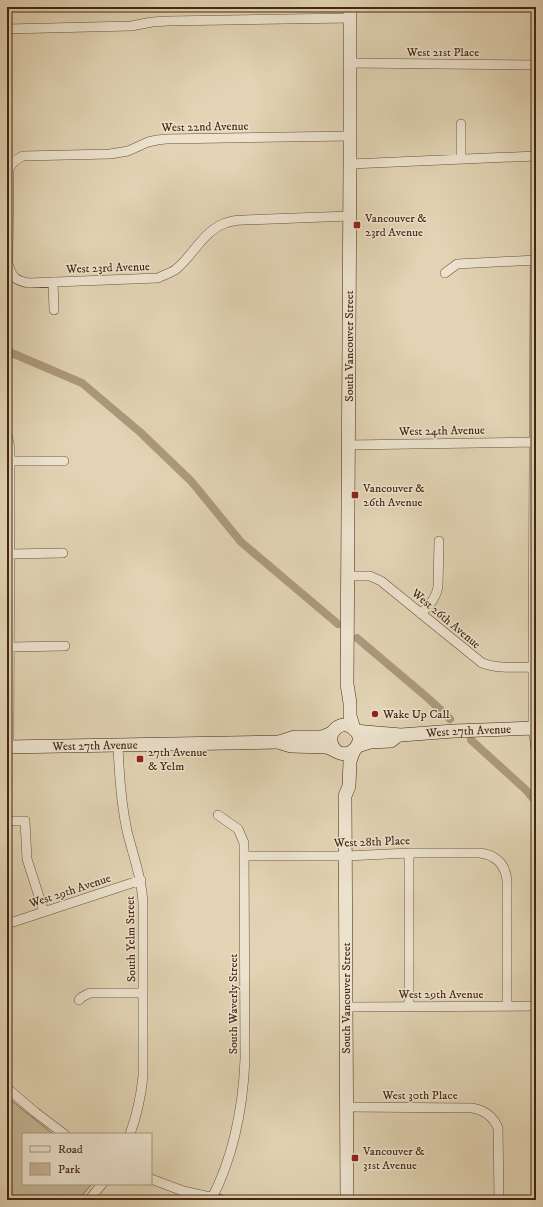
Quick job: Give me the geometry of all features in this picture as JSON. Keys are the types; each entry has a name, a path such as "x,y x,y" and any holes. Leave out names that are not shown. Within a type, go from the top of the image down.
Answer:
{"street":[{"path":"7,28 131,26 152,22 350,12"},
{"name":"South Vancouver Street","path":"350,12 347,684 350,703 350,716 355,730"},
{"name":"West 21st Place","path":"350,63 536,65"},
{"path":"461,124 461,158"},
{"name":"West 22nd Avenue","path":"15,278 10,271 8,263 8,174 12,163 16,159 28,155 120,153 148,142 166,139 350,136"},
{"path":"350,164 461,158 536,156"},
{"name":"West 23rd Avenue","path":"15,278 21,282 29,283 158,278 175,270 213,230 231,221 350,216"},
{"path":"445,273 457,264 536,260 533,667 536,749"},
{"path":"53,282 54,310"},
{"path":"7,434 10,448 8,747"},
{"name":"West 24th Avenue","path":"349,445 535,442"},
{"path":"10,461 64,461"},
{"path":"421,614 436,597 438,587 439,541"},
{"path":"10,554 63,553"},
{"name":"West 26th Avenue","path":"347,576 370,576 381,581 482,663 497,667 533,667"},
{"path":"9,647 65,646"},
{"name":"South Vancouver Street","path":"334,731 341,714 347,684"},
{"name":"West 27th Avenue","path":"8,747 279,742 295,737 322,737 340,726 346,725 355,730 365,732 401,735 454,731 535,728"},
{"path":"355,730 359,736 359,741 356,748"},
{"path":"334,731 330,741 332,746 337,751"},
{"name":"West 27th Avenue","path":"279,742 291,746 326,747 345,754 350,753 356,748 370,742 391,740 401,735"},
{"name":"South Yelm Street","path":"118,745 121,794 127,830 140,880 143,904 143,1076 138,1111 130,1133"},
{"name":"South Vancouver Street","path":"347,1200 345,796 349,786 350,760 356,748"},
{"name":"South Vancouver Street","path":"337,751 340,762 340,787 345,796"},
{"name":"South Waverly Street","path":"211,1199 225,1168 240,1115 245,1059 244,843 238,829 218,815"},
{"path":"7,822 25,821 26,859 44,912"},
{"path":"409,853 409,1006"},
{"name":"West 28th Place","path":"244,856 346,856 409,853 480,853 487,854 498,860 505,868 507,880 507,1006"},
{"name":"West 29th Avenue","path":"7,924 140,880"},
{"path":"79,1000 90,993 143,993"},
{"name":"West 29th Avenue","path":"346,1007 536,1006"},
{"path":"7,1088 63,1133"},
{"name":"West 30th Place","path":"347,1107 472,1108 486,1112 495,1122 499,1134 499,1200"},
{"path":"152,1179 211,1199 223,1200"},
{"path":"88,1200 101,1185"}],"green space":[{"path":"7,1097 52,1133 22,1133 22,1185 91,1185 78,1200 7,1200"}],"waterway":[{"path":"7,351 82,383 140,432 191,481 241,542 338,624"},
{"path":"357,638 429,699 450,719"},
{"path":"471,740 526,790 536,802"}],"place":[{"name":"Vancouver & 23rd Avenue","path":"357,225"},
{"name":"Vancouver & 26th Avenue","path":"355,495"},
{"name":"Wake Up Call","path":"375,714"},
{"name":"27th Avenue & Yelm","path":"140,759"},
{"name":"Vancouver & 31st Avenue","path":"355,1158"}]}
